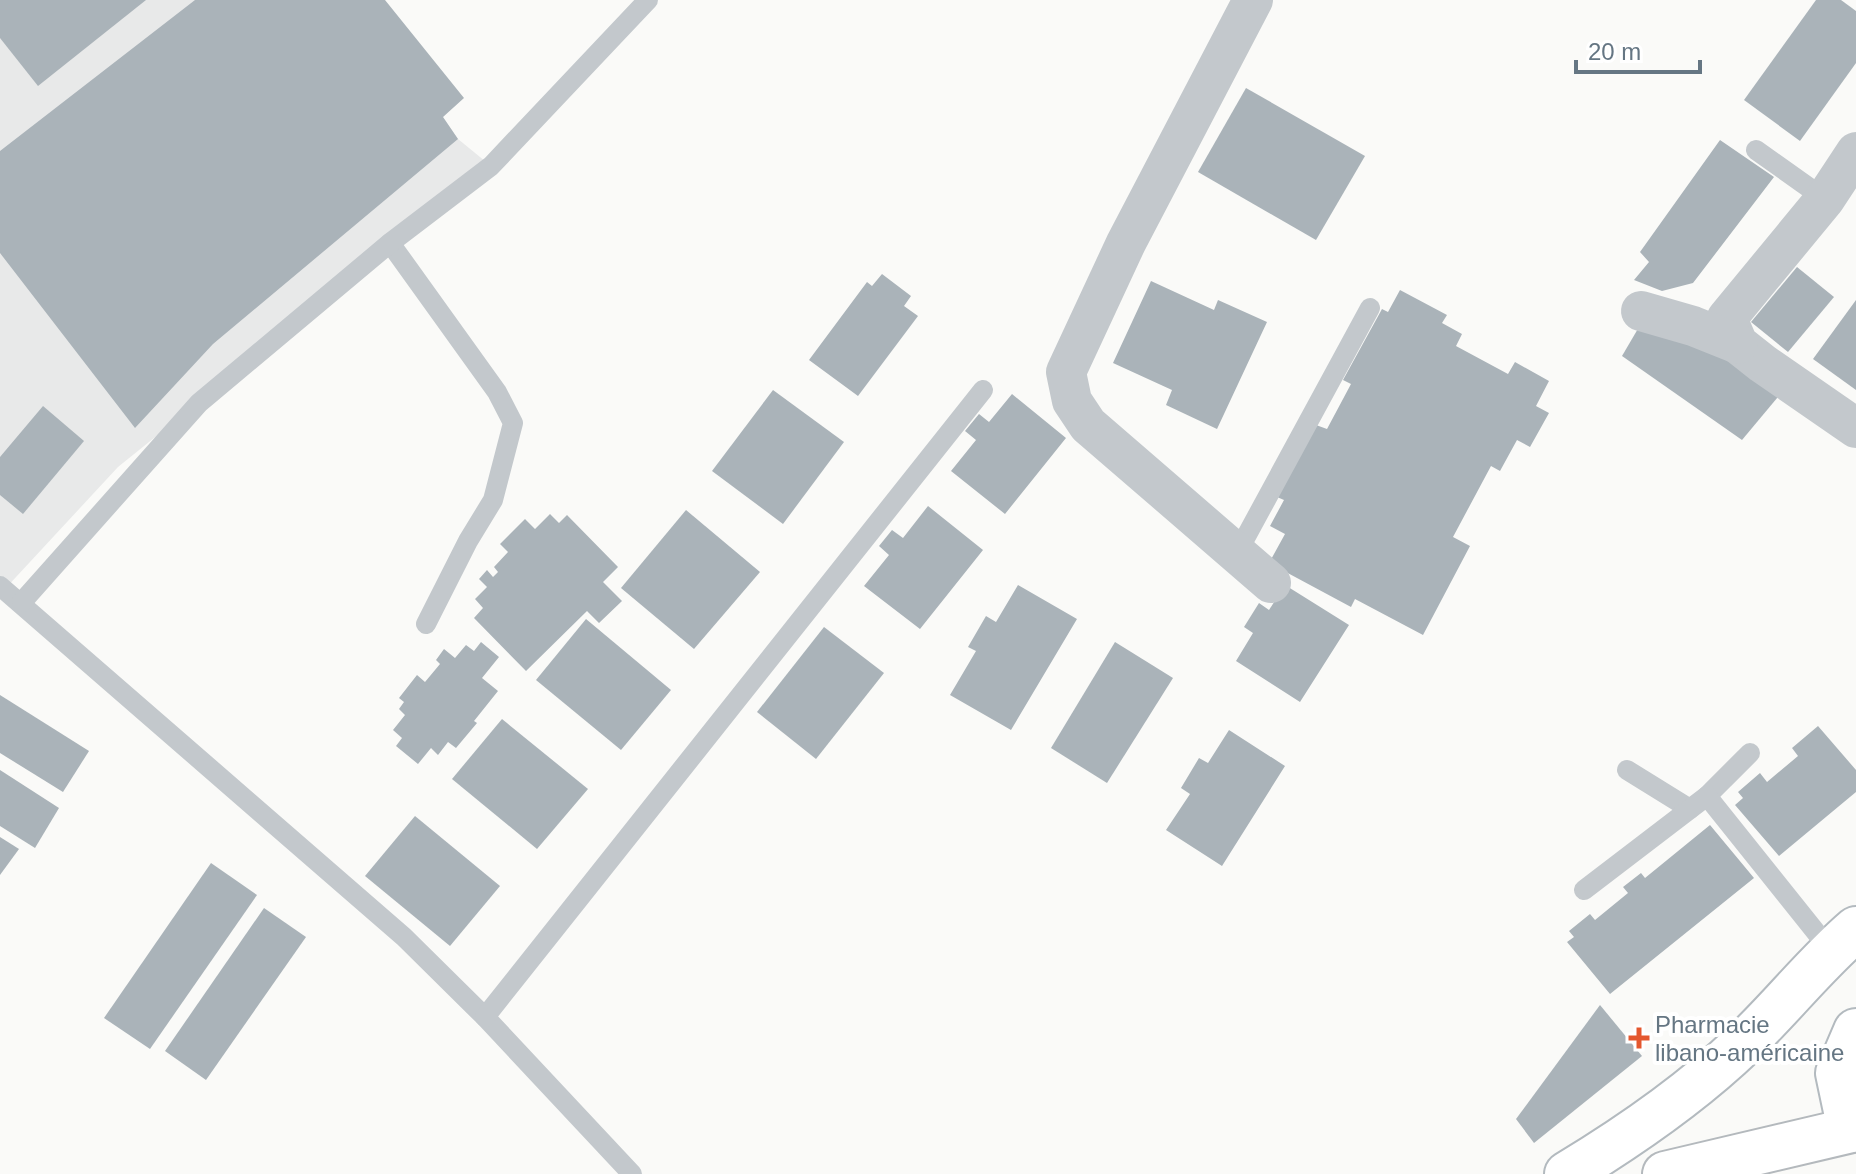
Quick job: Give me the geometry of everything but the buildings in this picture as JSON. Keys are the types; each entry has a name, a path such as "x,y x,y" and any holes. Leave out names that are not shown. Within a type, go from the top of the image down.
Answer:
{"main road":[{"path":"1567,1174 1668,1108 1744,1043 1843,940"},
{"path":"1665,1174 1853,1130 1847,1063 1856,1031"}],"street":[{"path":"1253,0 1126,243 1066,372 1072,401 1088,425 1271,583"},
{"path":"1738,344 1727,318 1825,199 1856,152"},
{"path":"1641,311 1738,344 1856,428"}],"lane":[{"path":"22,602 199,403 390,243 491,166 648,0"},
{"path":"1756,150 1825,199"},
{"path":"390,243 497,392 513,423 493,500 468,541 426,624"},
{"path":"1236,555 1370,308"},
{"path":"485,1017 983,390"},
{"path":"0,586 404,937 485,1017 632,1174"},
{"path":"1584,890 1707,796 1750,753"},
{"path":"1627,770 1690,809"},
{"path":"1707,796 1843,940"}],"shaded area":[{"path":"0,0 362,0 458,139 491,166 118,467 4,590 0,588"}],"place":[{"name":"Pharmacie libano-américaine","path":"1639,1038"}]}
